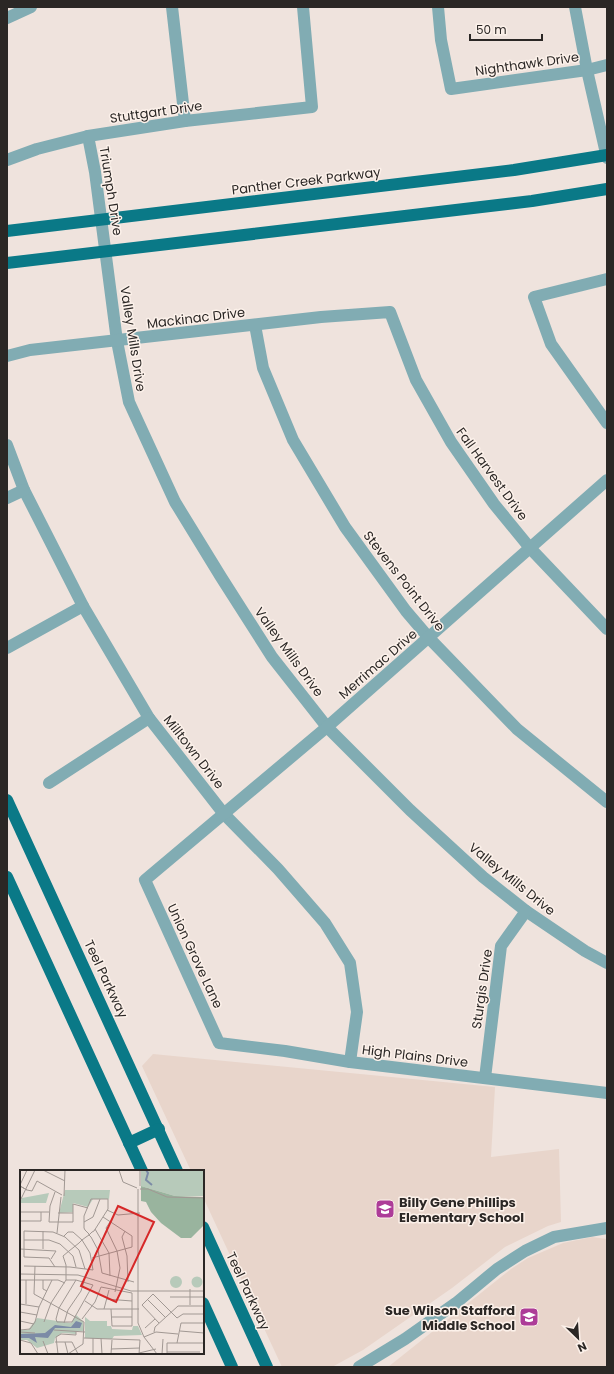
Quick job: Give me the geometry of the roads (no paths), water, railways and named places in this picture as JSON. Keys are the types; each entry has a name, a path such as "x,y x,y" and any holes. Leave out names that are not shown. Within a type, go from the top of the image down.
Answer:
{"main road":[{"name":"Panther Creek Parkway","path":"7,231 514,170 607,156"},
{"path":"7,263 532,201 607,188"},
{"name":"Teel Parkway","path":"7,800 178,1170"},
{"path":"7,877 142,1170"},
{"path":"129,1143 159,1129"},
{"name":"Teel Parkway","path":"204,1230 267,1367"},
{"path":"204,1305 232,1367"}],"street":[{"path":"7,18 31,7"},
{"path":"172,7 185,121"},
{"name":"Stuttgart Drive","path":"7,160 37,149 88,136 185,121 312,107 303,7"},
{"name":"Nighthawk Drive","path":"438,7 441,40 451,89 587,70 607,65"},
{"path":"576,7 587,70 607,156"},
{"name":"Triumph Drive","path":"88,136 102,219 105,251"},
{"name":"Valley Mills Drive","path":"105,251 117,341 130,402 175,502 272,657 327,728 410,810 483,878 526,911 586,951 607,963"},
{"path":"607,279 534,297 551,344 607,423"},
{"name":"Mackinac Drive","path":"7,356 30,350 321,317 390,312"},
{"name":"Fall Harvest Drive","path":"390,312 416,380 451,442 494,504 530,548 607,629"},
{"name":"Stevens Point Drive","path":"255,325 263,368 293,440 345,527 406,610 429,638 517,729 607,802"},
{"name":"Milltown Drive","path":"7,446 24,490 83,606 148,718 224,814 278,869 325,923 350,963 357,1012 350,1062"},
{"name":"Merrimac Drive","path":"145,880 327,728 607,480"},
{"path":"7,498 24,490"},
{"path":"7,648 83,606"},
{"path":"49,783 148,718"},
{"name":"Union Grove Lane","path":"145,880 219,1043"},
{"name":"Sturgis Drive","path":"484,1078 501,946 526,911"},
{"name":"High Plains Drive","path":"219,1043 286,1051 350,1062 607,1093"},
{"path":"359,1367 405,1339 456,1303 497,1269 525,1251 554,1237 607,1228"}],"place":[{"name":"Billy Gene Phillips Elementary School","path":"385,1209"},
{"name":"Sue Wilson Stafford Middle School","path":"529,1317"}]}
